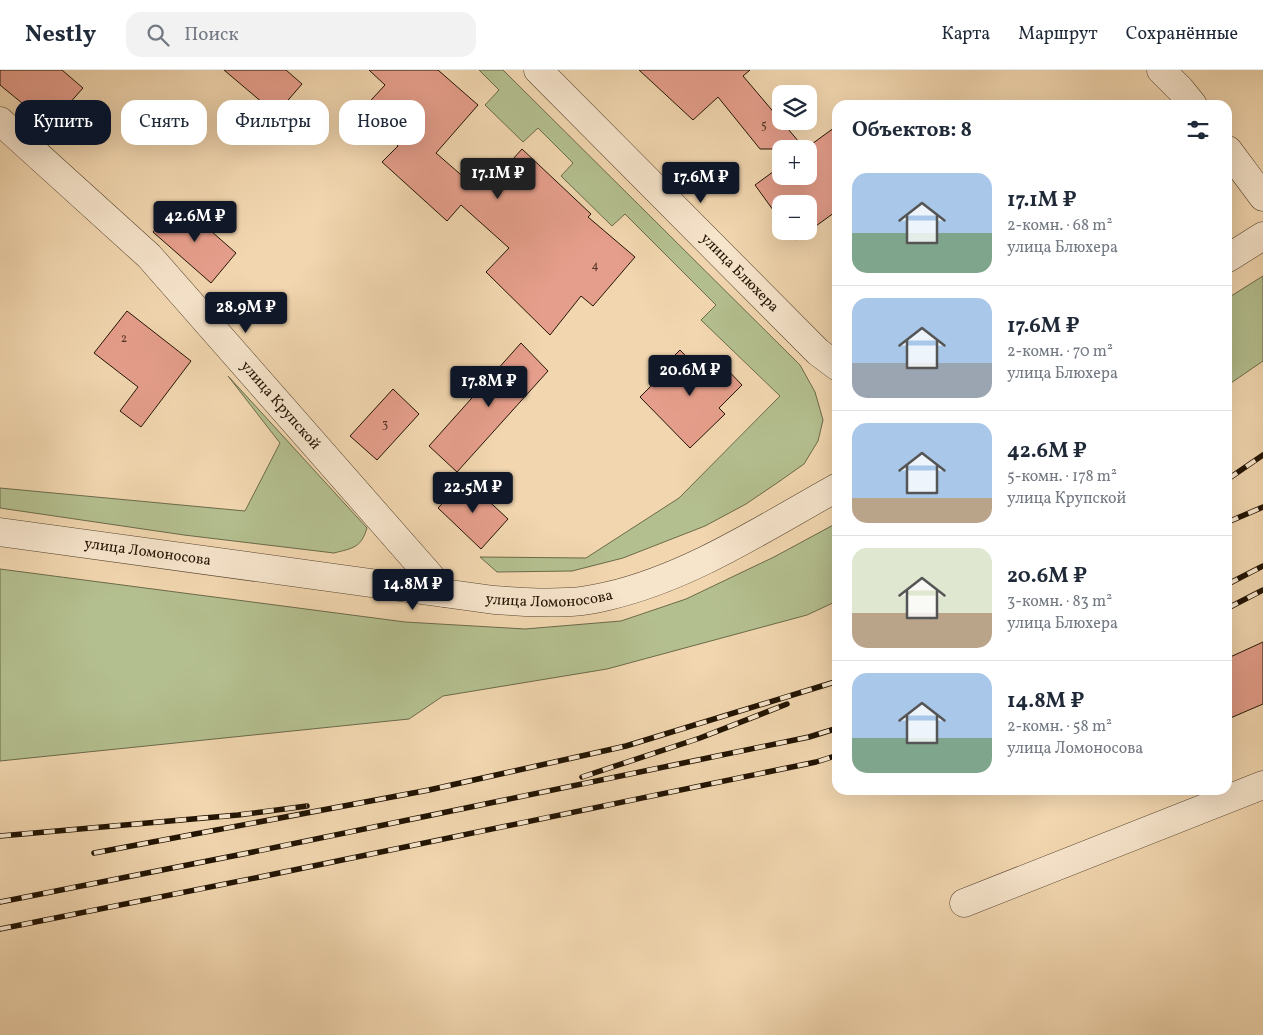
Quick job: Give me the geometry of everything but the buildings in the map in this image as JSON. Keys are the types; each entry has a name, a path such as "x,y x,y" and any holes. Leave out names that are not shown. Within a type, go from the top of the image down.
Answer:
{"street":[{"name":"улица Блюхера","path":"538,70 818,352 832,363"},
{"path":"1161,70 1189,100"},
{"name":"улица Крупской","path":"0,121 149,256 445,593"},
{"path":"1232,155 1263,197"},
{"path":"1232,255 1263,236"},
{"path":"800,508 832,479"},
{"name":"улица Ломоносова","path":"0,532 494,600 541,603 583,601 626,592 668,577 710,557 832,490"},
{"path":"964,903 1263,785"}],"green space":[{"path":"479,70 503,70 800,365 815,392 823,420 818,441 804,464 746,504 705,526 623,558 572,571 497,572 480,557 586,558 679,498 780,396 701,320 716,305 625,214 612,226 561,176 573,163 538,128 523,142 485,105 499,90"},
{"path":"1263,276 1263,361 1232,382 1232,295"},
{"path":"228,376 367,528 365,535 359,543 346,550 334,553 184,535 0,508 0,488 245,511 280,443"},
{"path":"832,526 832,603 807,615 607,669 443,696 409,719 0,761 0,569 405,622 525,629 621,621 686,599 774,557"}],"railway":[{"path":"1232,476 1263,455"},
{"path":"1232,520 1263,507"},
{"path":"1232,582 1263,566"},
{"path":"1232,606 1263,590"},
{"path":"94,853 429,790 626,746 832,683"},
{"path":"582,777 700,738 787,704"},
{"path":"0,902 253,852 809,737 832,730"},
{"path":"0,929 816,762 832,757"},
{"path":"0,836 238,815 307,806"}]}
